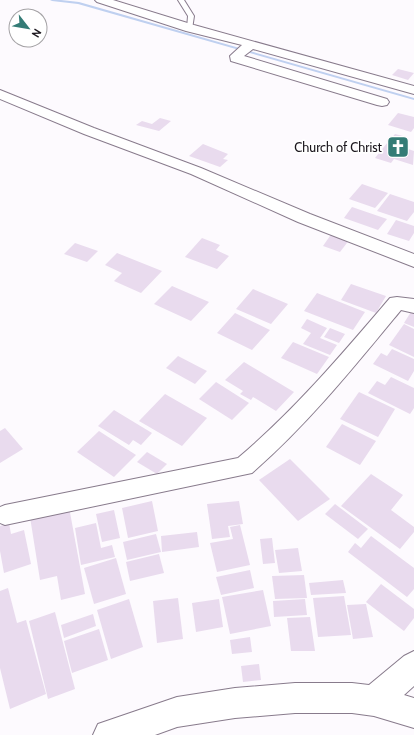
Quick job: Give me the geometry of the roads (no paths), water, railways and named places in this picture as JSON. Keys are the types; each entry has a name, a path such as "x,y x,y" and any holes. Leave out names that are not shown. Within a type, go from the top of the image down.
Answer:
{"main road":[{"path":"374,702 414,666"},
{"path":"109,735 177,712 234,703 330,697 352,698 374,702 414,713"}],"street":[{"path":"101,0 247,48 414,90"},
{"path":"247,48 236,56 238,60 382,102"},
{"path":"0,94 89,131 196,171 304,218 414,261"},
{"path":"5,515 244,466 270,445 320,392 397,303 414,306"}],"lane":[{"path":"181,0 191,16 190,28"}],"waterway":[{"path":"52,0 78,3 414,99"}],"place":[{"name":"Church of Christ","path":"398,147"}]}
